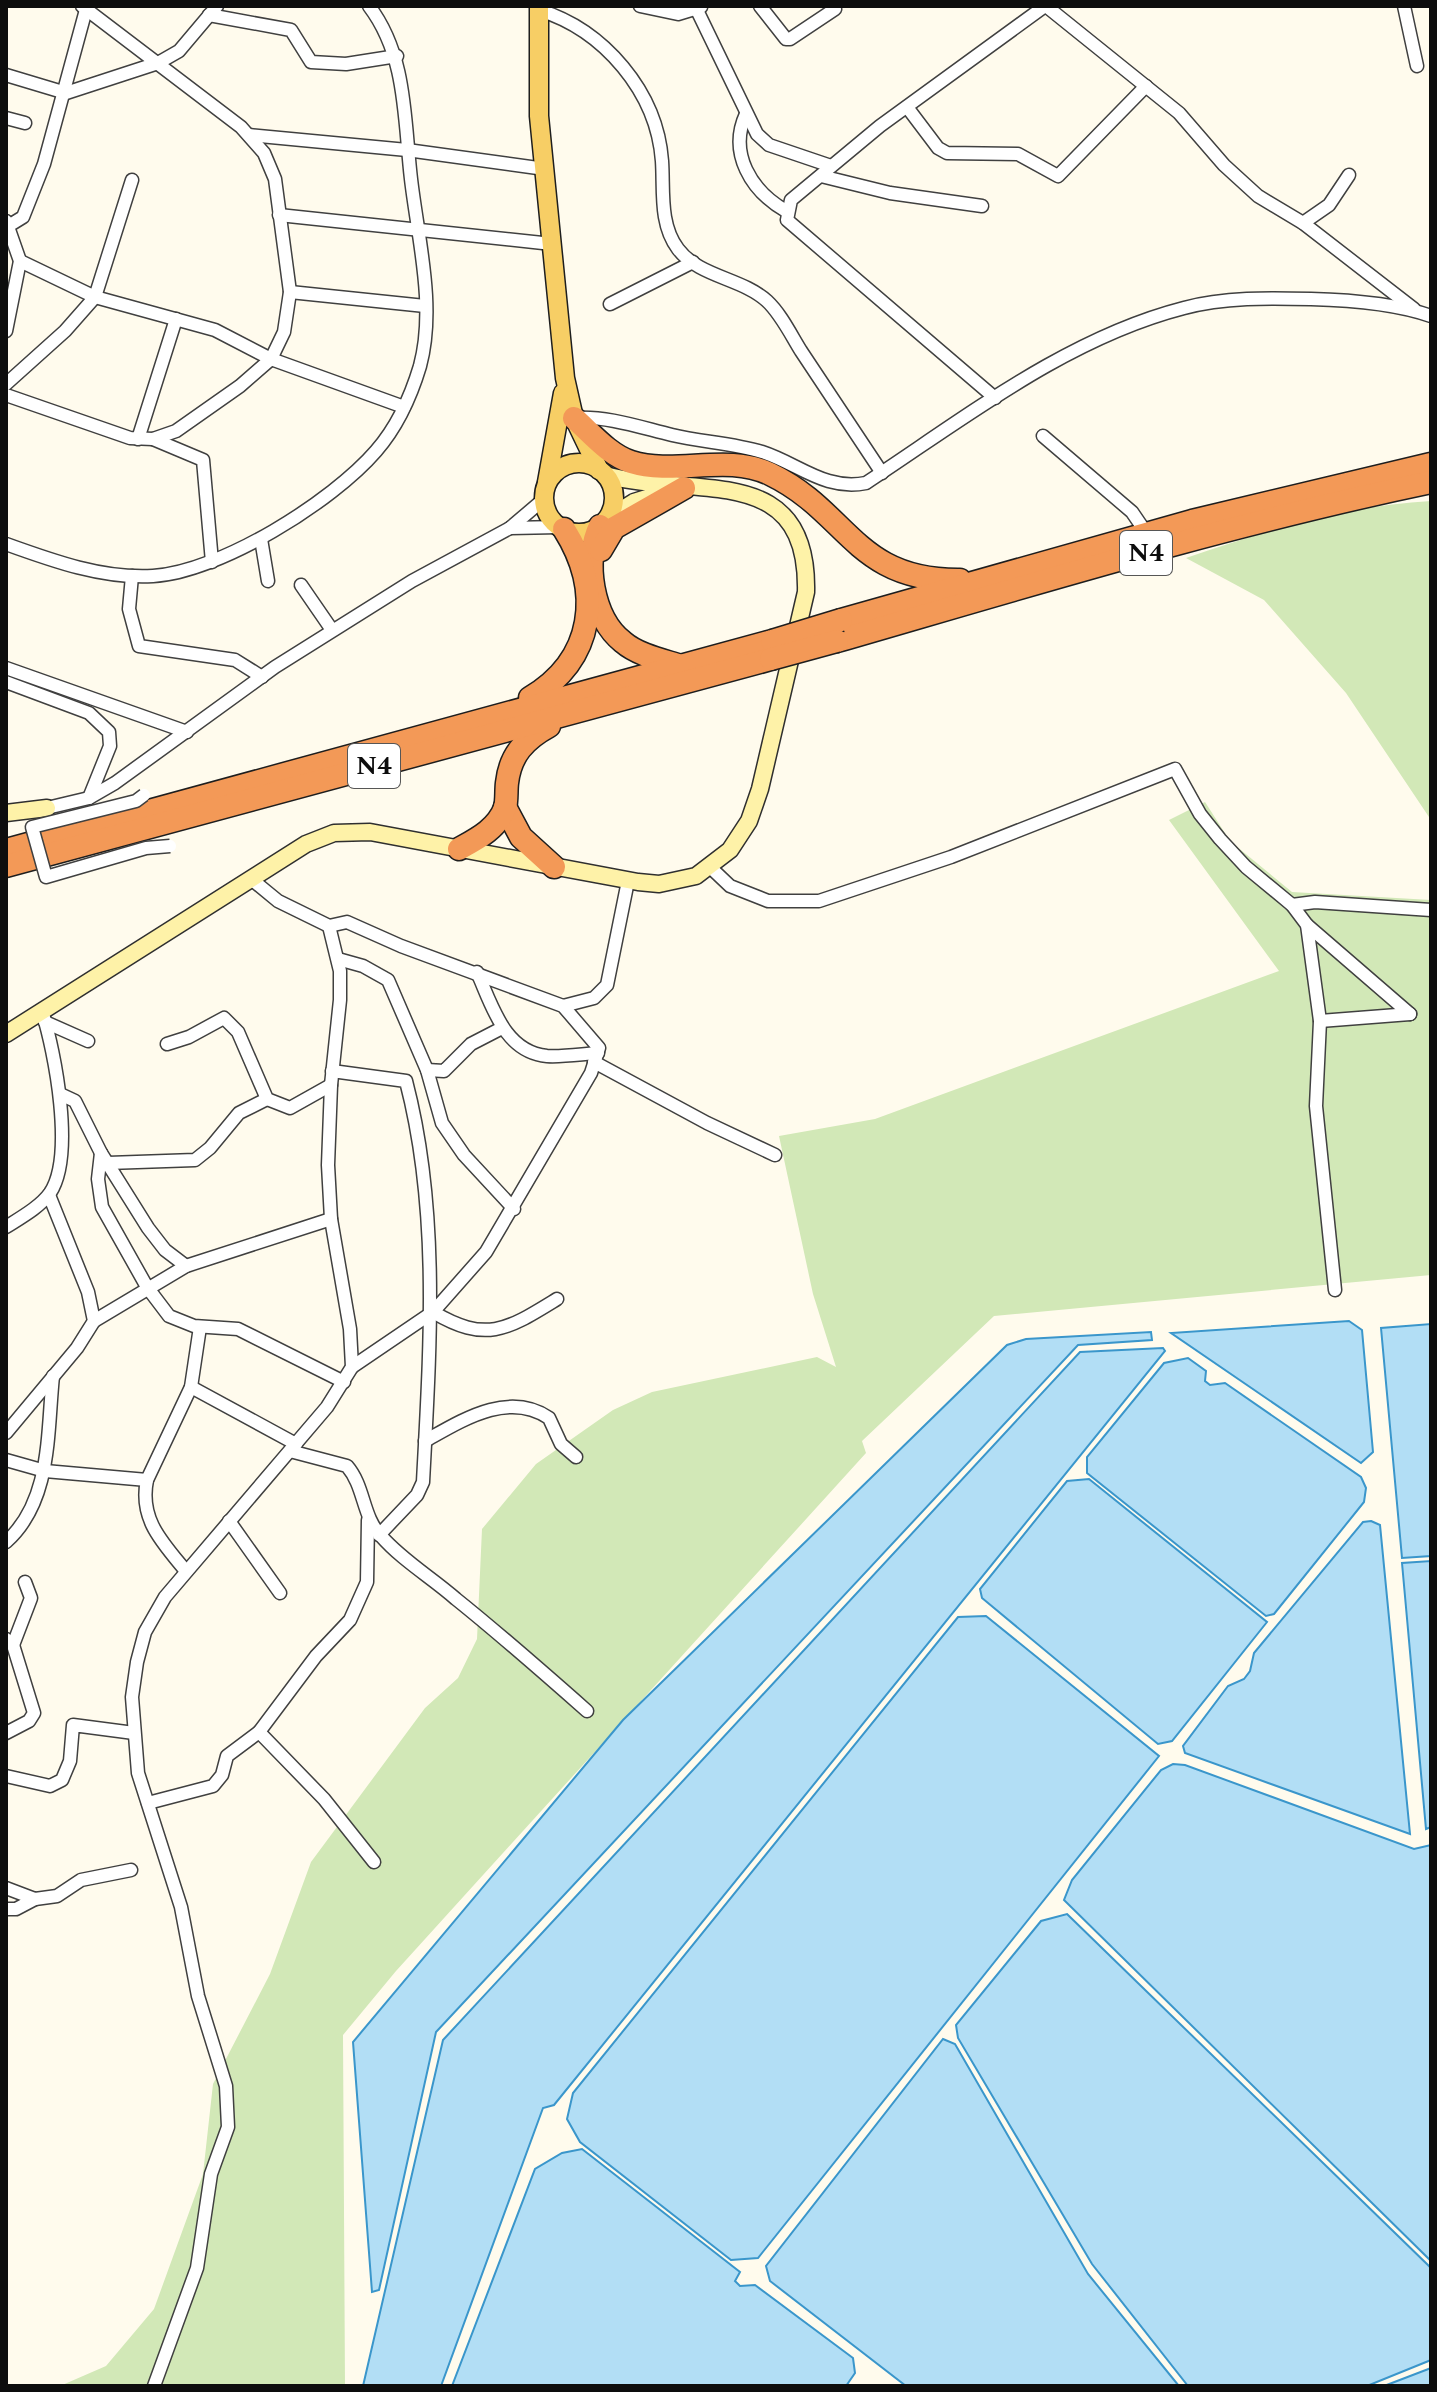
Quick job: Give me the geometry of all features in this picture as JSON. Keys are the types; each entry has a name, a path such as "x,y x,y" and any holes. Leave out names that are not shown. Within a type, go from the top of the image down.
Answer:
{"highway":[{"path":"567,424 631,462 748,466 802,493 883,564 912,576 940,580 985,579"},
{"name":"N4","path":"839,631 985,579 1301,493 1431,464"},
{"name":"N4","path":"6,866 575,714 839,631 1239,527 1431,482"},
{"path":"594,585 598,555 614,528 684,488"},
{"path":"604,522 593,547 597,602 620,641 633,650 681,666"},
{"path":"512,710 549,687 560,676 577,652 583,635 587,594 574,546 561,528"},
{"name":"N4","path":"6,850 512,710 681,666 771,650"},
{"path":"459,849 490,830 505,807 508,779 517,752 534,734 575,714"},
{"path":"505,807 521,837 554,867"}],"main road":[{"path":"539,8 536,75 567,424 545,492 546,511 561,528 582,533 634,502 684,488"},
{"path":"567,424 613,492 604,522"},
{"path":"6,1034 44,1017 250,878 306,844 334,833 370,832 628,881 676,882 710,867 741,836 760,789 806,592 807,559 790,518 767,502 727,490 638,484 582,464 565,466 545,492"},
{"path":"6,813 47,808"}],"street":[{"path":"6,544 89,570 132,576 181,573 261,539 344,481 375,453 404,407 420,364 425,306 397,56 369,6"},
{"path":"640,6 670,14 698,7 746,114 769,145 831,166"},
{"path":"760,6 786,39 835,9"},
{"path":"995,398 787,220 786,211 791,200 831,166 1045,6 1179,113 1224,165 1258,196 1303,223 1416,311"},
{"path":"1404,6 1417,66"},
{"path":"6,331 20,261 8,223 23,217 28,208 66,93 85,7 249,135 264,153 275,179 290,292 284,332 271,359 176,431 153,439 138,439 6,395"},
{"path":"539,8 576,25 601,44 634,84 659,137 668,229 677,248 693,262 769,303 882,473"},
{"path":"6,75 66,93 158,63 179,51 213,11 291,30 311,62 332,65 397,56"},
{"path":"177,77 179,51"},
{"path":"907,107 938,148 947,153 1018,154 1058,176 1146,86"},
{"path":"746,114 738,141 742,159 754,187 766,200 786,211"},
{"path":"6,118 25,123"},
{"path":"249,135 407,150 545,169"},
{"path":"1303,223 1329,205 1349,175"},
{"path":"821,176 890,193 982,206"},
{"path":"6,384 65,331 95,297 132,180"},
{"path":"279,215 416,227 552,244"},
{"path":"20,261 95,297 215,330 271,359 404,407"},
{"path":"610,304 693,262"},
{"path":"290,292 425,306"},
{"path":"567,424 641,426 746,448 765,453 825,482 846,487 866,483 995,398 1076,350 1135,324 1185,307 1231,300 1291,298 1416,311 1431,316"},
{"path":"138,439 176,319"},
{"path":"1043,436 1132,512 1147,534"},
{"path":"153,439 203,460 212,562"},
{"path":"47,808 89,798 332,630 412,581 510,528 545,492"},
{"path":"510,528 561,528"},
{"path":"261,539 268,581"},
{"path":"132,576 129,609 139,646 235,660 262,677"},
{"path":"301,585 332,630"},
{"path":"6,668 187,732"},
{"path":"7,686 89,713 109,732 110,746 89,798"},
{"path":"710,867 730,886 768,901 819,901 951,857 1175,769 1200,814 1246,867 1292,905 1307,925 1410,1014 1320,1021"},
{"path":"144,795 136,801 32,827 46,877 138,850 170,846"},
{"path":"154,2386 197,2268 211,2174 224,2145 228,2116 226,2086 198,1996 181,1907 138,1773 132,1697 145,1632 185,1570 293,1447 344,1382 352,1367 431,1313 486,1252 514,1209 599,1048 591,1034 563,1006 401,946 347,922 329,926 278,901 250,878"},
{"path":"563,1006 594,998 607,985 628,881"},
{"path":"1292,905 1315,902 1431,910"},
{"path":"1307,925 1320,1021 1316,1106 1335,1290"},
{"path":"329,926 338,959 340,1000 332,1071 328,1165 331,1219 350,1329 352,1367"},
{"path":"338,959 363,966 388,980 427,1070 442,1123 452,1141 514,1209"},
{"path":"477,972 502,1028 516,1043 546,1056 596,1058 775,1155"},
{"path":"44,1017 88,1041"},
{"path":"6,1227 49,1195 58,1178 60,1094 44,1017"},
{"path":"167,1044 189,1037 224,1018 238,1032 267,1099 290,1108 331,1085"},
{"path":"427,1070 444,1071 471,1044 502,1028"},
{"path":"332,1071 404,1080 423,1160 431,1313 421,1490 379,1535"},
{"path":"60,1094 75,1101 105,1158 157,1239 186,1266"},
{"path":"105,1158 195,1160 210,1148 239,1113 267,1099"},
{"path":"105,1158 98,1179 102,1207 147,1287 169,1316 200,1327 238,1329 344,1382"},
{"path":"49,1195 88,1292 94,1321"},
{"path":"6,1433 94,1321 186,1266 331,1219"},
{"path":"431,1313 476,1332 497,1330 516,1325 557,1299"},
{"path":"185,1570 149,1521 144,1506 147,1480 191,1387 200,1327"},
{"path":"6,1542 31,1506 45,1471 53,1376"},
{"path":"148,1803 213,1786 222,1775 227,1756 259,1732 316,1656 350,1620 367,1582 368,1520 363,1493 347,1466 293,1447 191,1387"},
{"path":"425,1441 480,1412 530,1410 549,1418 561,1444 576,1457"},
{"path":"6,1460 45,1471 147,1480"},
{"path":"368,1520 379,1535 415,1569 500,1634 587,1711"},
{"path":"229,1521 280,1593"},
{"path":"6,1733 29,1721 34,1713 9,1642 31,1598 25,1582"},
{"path":"6,1776 50,1786 62,1780 70,1761 73,1725 134,1733"},
{"path":"259,1732 324,1799 374,1862"},
{"path":"6,1909 16,1909 35,1899 57,1896 81,1880 131,1870"},
{"path":"6,1888 35,1899"}],"green space":[{"path":"1431,501 1431,820 1346,693 1264,600 1186,558 1336,514"},
{"path":"1205,802 1230,841 1292,892 1431,900 1431,1275 994,1316 862,1441 866,1453 396,1971 343,2035 345,2386 60,2386 106,2366 154,2309 203,2174 213,2084 270,1974 311,1862 425,1708 458,1678 477,1639 482,1529 536,1464 613,1410 652,1392 817,1357 836,1367 813,1294 779,1136 875,1119 1279,971 1169,820"}],"water":[{"path":"1349,1321 1362,1330 1373,1452 1361,1463 1171,1333"},
{"path":"1431,1324 1431,1556 1402,1558 1381,1328"},
{"path":"1151,1332 1152,1340 1078,1345 436,2032 379,2290 372,2292 353,2042 623,1720 1007,1345 1026,1339"},
{"path":"1163,1348 1165,1351 554,2105 543,2108 441,2386 363,2386 443,2040 1080,1352"},
{"path":"1188,1358 1206,1371 1205,1381 1210,1385 1225,1383 1361,1477 1366,1488 1364,1502 1274,1614 1266,1616 1087,1473 1087,1457 1164,1363"},
{"path":"1089,1479 1267,1622 1172,1741 1158,1744 982,1598 980,1589 1067,1481"},
{"path":"1363,1522 1380,1525 1410,1834 1185,1753 1183,1746 1228,1686 1244,1679 1250,1671 1254,1653"},
{"path":"1431,1561 1431,1827 1426,1829 1402,1563"},
{"path":"986,1616 1159,1756 758,2258 731,2260 580,2142 567,2119 573,2093 958,1617"},
{"path":"1173,1764 1185,1765 1414,1849 1431,1845 1431,2261 1064,1900 1072,1880 1161,1770"},
{"path":"1067,1914 1431,2268 1431,2360 1367,2386 1188,2386 1092,2264 958,2038 956,2025 1041,1921"},
{"path":"943,2039 955,2044 1088,2274 1179,2386 906,2386 770,2281 766,2266"},
{"path":"582,2149 740,2272 735,2281 740,2286 755,2285 853,2358 855,2373 846,2386 452,2386 535,2169 562,2153"},
{"path":"1431,2368 1431,2386 1384,2386"}]}
